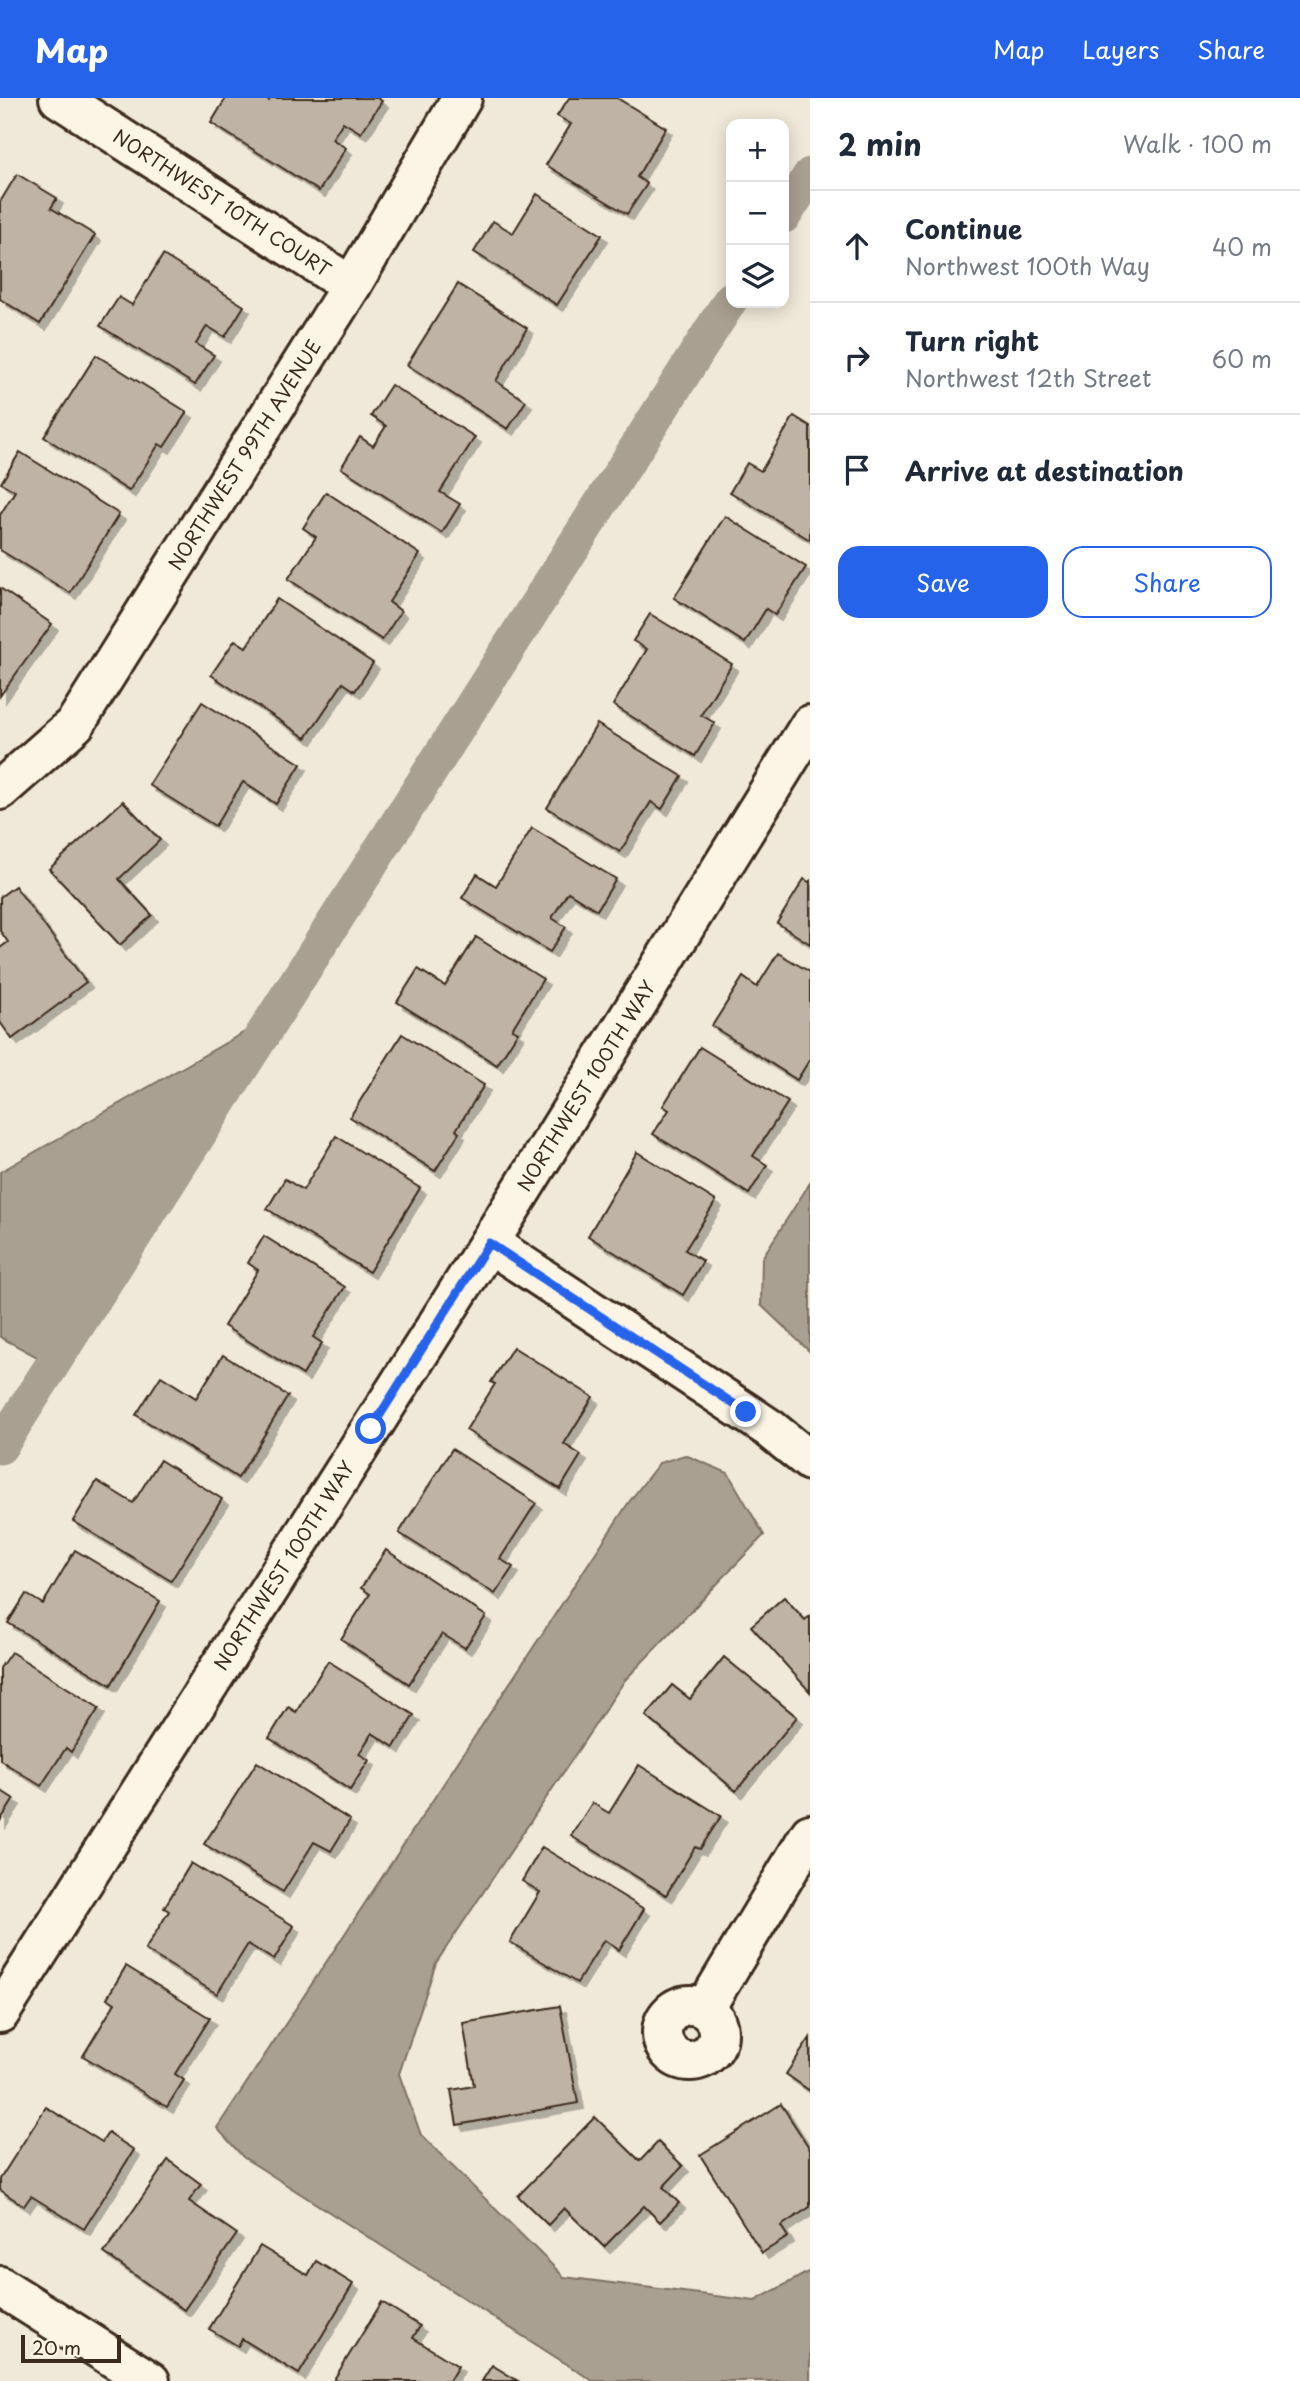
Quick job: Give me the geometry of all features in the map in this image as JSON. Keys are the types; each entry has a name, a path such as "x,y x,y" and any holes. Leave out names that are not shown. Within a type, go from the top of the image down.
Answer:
{"street":[{"name":"NORTHWEST 10TH COURT","path":"59,98 351,286"},
{"name":"NORTHWEST 99TH AVENUE","path":"0,790 75,723 351,286 462,98"},
{"name":"NORTHWEST 100TH WAY","path":"0,2013 489,1243 810,725"},
{"path":"489,1243 769,1428 810,1461"},
{"path":"705,2008 810,1834"},
{"path":"0,2286 150,2381"}],"shaded area":[{"path":"276,1014 52,1365 0,1337 0,1172"},
{"path":"810,1183 810,1352 761,1305 762,1258"},
{"path":"685,1455 728,1473 764,1535 625,1680 436,1963 399,2074 421,2135 564,2277 755,2301 810,2271 810,2381 593,2381 243,2157 217,2128 629,1502 659,1463"}],"building":[{"path":"226,98 264,98 269,101 270,98 377,98 382,101 361,133 343,122 332,139 346,148 319,191 211,123"},
{"path":"569,98 617,98 666,128 637,177 647,184 627,214 546,165 571,124 557,116"},
{"path":"17,174 57,198 51,208 95,235 40,324 0,299 0,202"},
{"path":"537,194 602,235 557,305 474,252 493,221 513,233"},
{"path":"163,255 244,306 225,337 207,326 196,344 214,355 195,385 100,326 119,297 132,305"},
{"path":"458,284 527,328 496,381 526,401 508,429 407,365"},
{"path":"96,355 187,412 164,447 159,444 129,491 44,437"},
{"path":"391,385 475,437 440,492 460,504 442,533 341,468 360,437 373,446 386,426 371,416"},
{"path":"794,416 810,426 810,540 730,492 747,463 761,471"},
{"path":"20,452 119,514 70,593 0,550 0,515 15,491 1,483"},
{"path":"326,492 420,554 389,602 401,611 382,640 288,579 316,537 303,528"},
{"path":"725,516 806,567 775,615 766,609 745,643 674,598"},
{"path":"0,588 52,624 0,696"},
{"path":"277,599 373,663 355,691 343,683 306,738 211,675 235,640 246,647"},
{"path":"650,614 732,664 701,715 715,723 695,756 613,705 647,649 633,641"},
{"path":"202,702 301,764 276,804 243,782 215,826 149,785"},
{"path":"597,724 682,776 662,809 651,802 620,852 547,808"},
{"path":"123,801 160,840 119,879 152,915 120,945 49,869"},
{"path":"532,828 616,879 597,910 568,892 552,918 566,927 550,952 462,898 477,874 496,886"},
{"path":"804,879 810,881 810,944 777,923"},
{"path":"15,886 86,982 12,1039 0,1022 0,948 8,942 0,931 0,897"},
{"path":"476,937 543,979 512,1029 518,1032 497,1065 397,1002 418,969 445,986"},
{"path":"778,953 810,972 810,1059 797,1080 712,1026 743,977 757,987"},
{"path":"402,1034 484,1085 435,1171 350,1117"},
{"path":"700,1047 788,1102 753,1156 767,1165 749,1194 653,1134 669,1110 663,1106"},
{"path":"336,1136 420,1188 369,1272 267,1209 285,1179 303,1190"},
{"path":"637,1152 716,1201 685,1250 703,1261 683,1295 588,1236"},
{"path":"264,1236 345,1287 313,1337 322,1343 303,1375 224,1326 258,1270 248,1263"},
{"path":"513,1347 593,1397 564,1444 581,1455 560,1489 466,1430 495,1384 491,1382"},
{"path":"223,1355 288,1396 238,1478 136,1415 161,1376 196,1398"},
{"path":"452,1449 536,1503 500,1559 513,1567 495,1594 399,1533"},
{"path":"160,1460 222,1499 171,1581 73,1521 97,1481 133,1503"},
{"path":"75,1550 160,1601 111,1685 8,1623 26,1594 43,1604"},
{"path":"386,1550 486,1616 465,1648 442,1634 409,1684 341,1639 370,1594 361,1588"},
{"path":"784,1597 805,1620 810,1616 810,1692 751,1626"},
{"path":"11,1652 99,1708 71,1752 66,1748 41,1786 0,1760 0,1668"},
{"path":"724,1657 797,1717 736,1791 646,1716 672,1685 690,1699"},
{"path":"328,1661 414,1715 394,1747 372,1733 359,1754 369,1760 350,1790 269,1738 288,1707 296,1712"},
{"path":"257,1762 350,1820 331,1851 314,1842 283,1892 204,1844"},
{"path":"639,1765 721,1816 700,1849 695,1847 666,1895 571,1836 592,1803 609,1813"},
{"path":"0,1790 14,1799 0,1821"},
{"path":"542,1847 644,1909 619,1950 604,1940 577,1983 510,1942 540,1892 522,1881"},
{"path":"191,1863 294,1926 274,1960 248,1944 217,1994 145,1950 169,1911 164,1908"},
{"path":"126,1966 210,2018 175,2074 184,2080 167,2107 83,2056 115,2003 107,1998"},
{"path":"560,2006 578,2103 457,2125 451,2090 474,2086 463,2023"},
{"path":"810,2038 810,2091 786,2074"},
{"path":"781,2104 810,2149 810,2207 781,2226 788,2237 762,2253 700,2155"},
{"path":"46,2107 102,2142 108,2133 134,2150 84,2229 31,2196 24,2206 0,2190 0,2179"},
{"path":"595,2117 640,2161 658,2142 683,2166 663,2187 679,2203 660,2222 644,2206 604,2247 564,2208 548,2225 518,2196"},
{"path":"168,2160 201,2184 189,2201 237,2234 184,2310 104,2253"},
{"path":"260,2246 308,2275 316,2261 353,2284 299,2374 242,2339 238,2346 209,2329"},
{"path":"382,2302 420,2326 413,2338 458,2366 449,2381 333,2381"},
{"path":"492,2365 518,2381 482,2381"}],"waterway":[{"path":"789,208 810,175"},
{"path":"0,1447 726,307"}],"route":[{"path":"371,1429 489,1243 746,1412"}]}
